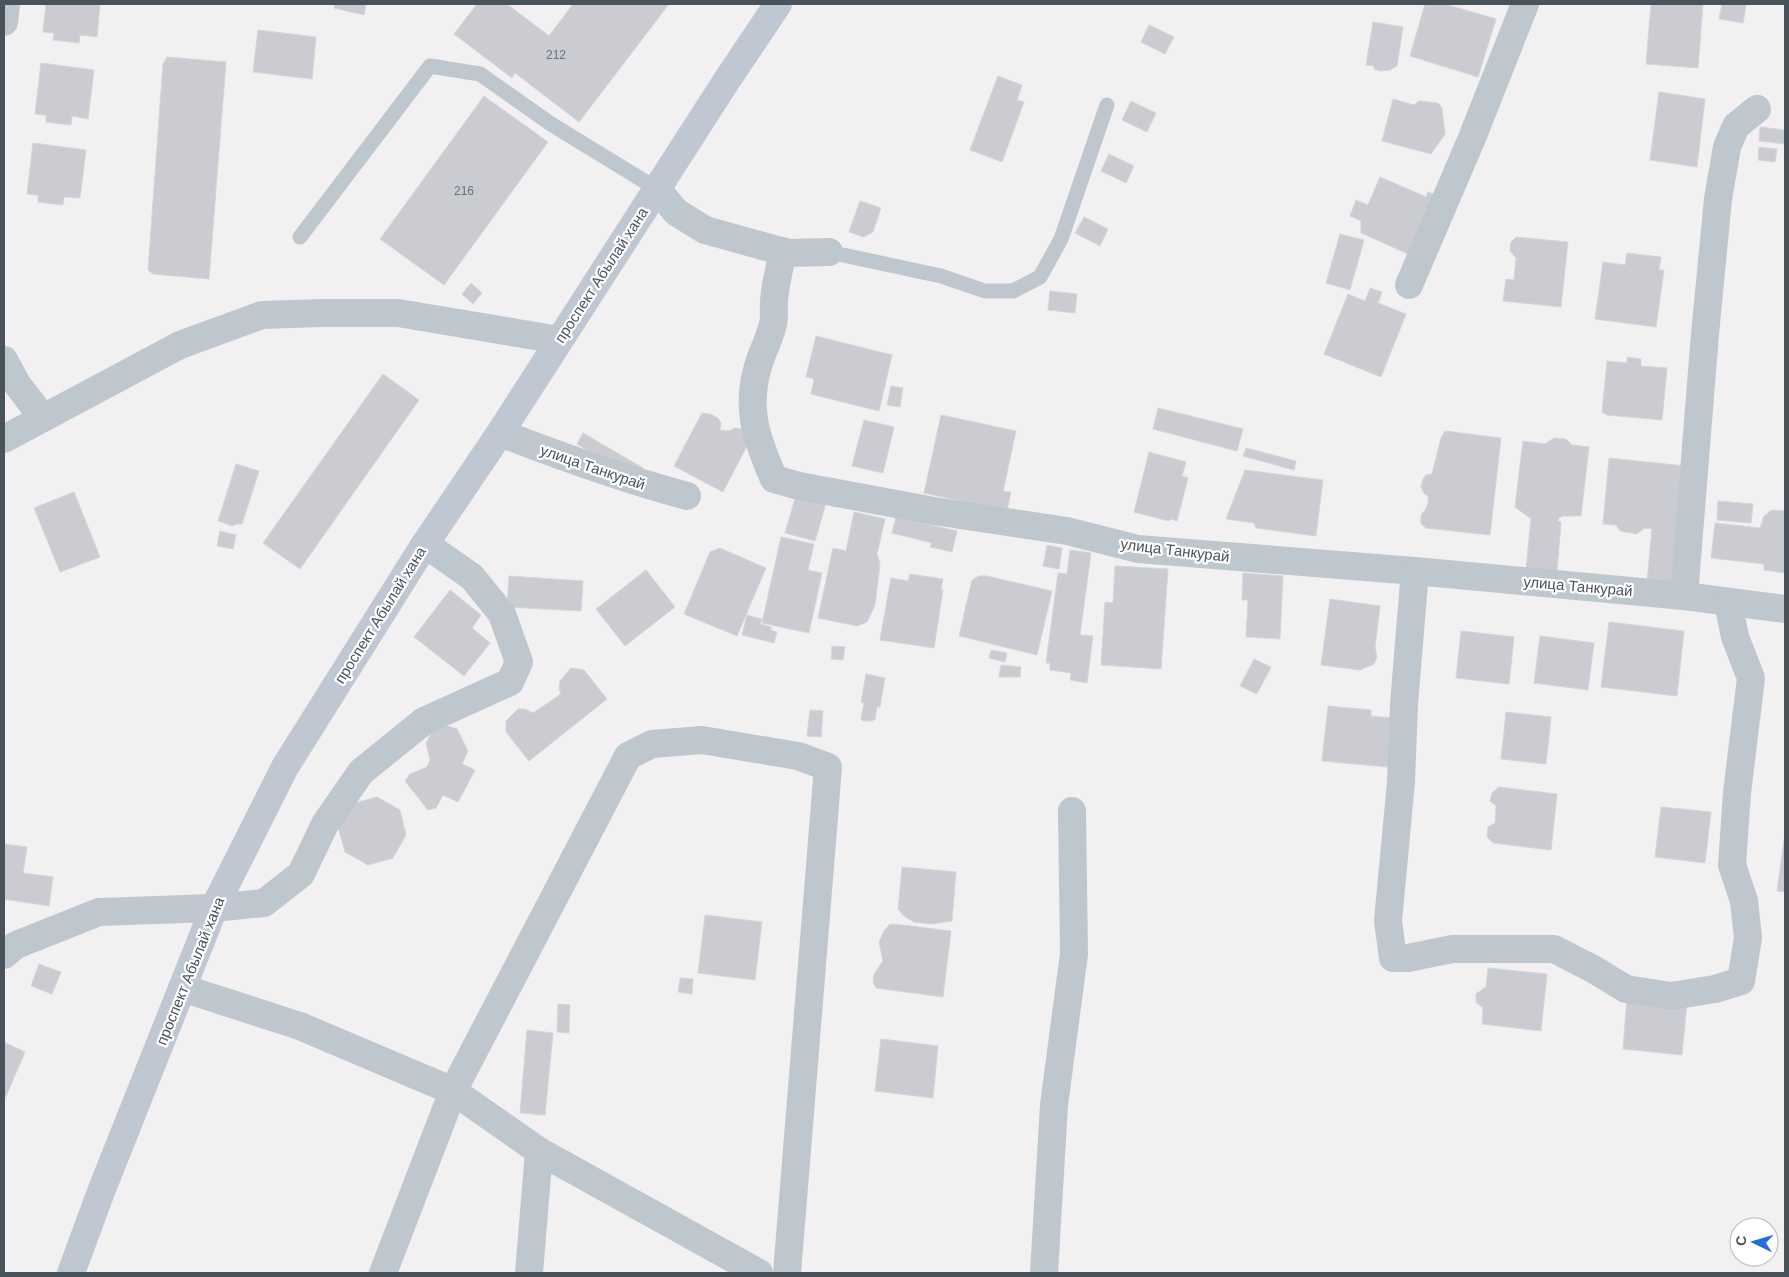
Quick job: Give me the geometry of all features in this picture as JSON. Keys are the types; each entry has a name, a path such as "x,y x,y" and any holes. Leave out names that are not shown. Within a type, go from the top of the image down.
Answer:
{"main road":[{"name":"проспект Абылай хана","path":"71,1273 102,1189 214,908 285,767 425,544 500,434 778,4"}],"street":[{"path":"4,22 6,4"},
{"path":"1409,285 1472,138 1525,4"},
{"path":"1684,596 1718,199 1727,147 1736,126 1757,109"},
{"path":"657,189 676,212 704,230 788,253 829,252"},
{"name":"улица Танкурай","path":"783,251 774,301 774,320 769,341 761,357 754,386 752,419 762,453 774,479 799,486 934,511 1067,531 1138,549 1414,571 1684,596 1785,609"},
{"path":"4,439 180,345 262,315 398,313 559,340"},
{"path":"4,360 17,384 43,418"},
{"name":"улица Танкурай","path":"500,434 562,458 636,483 687,496"},
{"path":"4,955 16,945 99,912 214,908 264,903 302,874 325,824 361,772 424,721 510,682 519,662 502,614 472,577 425,544"},
{"path":"1414,571 1404,704 1401,782 1388,921 1393,958 1408,958 1452,949 1554,949 1626,989 1671,996 1715,990 1741,981 1748,938 1744,901 1732,866 1737,793 1751,678 1735,637 1728,602"},
{"path":"383,1273 452,1091 628,756 652,744 702,740 798,756 828,767 787,1273"},
{"path":"1044,1273 1054,1105 1074,954 1072,811"},
{"path":"182,988 300,1026 452,1091 539,1151 759,1273"},
{"path":"529,1273 539,1151"}],"lane":[{"path":"300,237 430,66 480,74 551,124 657,189"},
{"path":"829,252 941,276 985,291 1013,291 1033,281 1040,277 1061,239 1107,105"}],"building":[{"path":"46,4 100,4 97,37 80,35 79,43 53,40 54,33 43,32"},
{"path":"335,4 366,4 364,15 334,8"},
{"path":"477,4 507,4 549,36 573,4 669,4 579,122 515,73 512,78 454,34"},
{"path":"1425,4 1445,4 1496,19 1478,77 1410,56"},
{"path":"1651,4 1703,4 1698,68 1646,64"},
{"path":"1722,4 1746,5 1743,23 1719,19"},
{"path":"1373,22 1403,27 1397,66 1390,70 1381,71 1374,69 1374,66 1366,65"},
{"path":"1149,25 1174,37 1165,54 1141,42"},
{"path":"258,30 316,37 312,79 253,72"},
{"path":"167,57 226,62 209,279 153,274 148,270 163,64"},
{"path":"41,63 94,70 88,119 72,116 71,125 46,122 46,115 35,114"},
{"path":"998,76 1022,85 1017,100 1024,102 1002,162 970,150"},
{"path":"1659,92 1705,99 1697,167 1650,160"},
{"path":"484,96 548,142 444,285 380,239"},
{"path":"1393,99 1414,105 1419,101 1438,103 1442,108 1445,134 1431,154 1382,141"},
{"path":"1131,101 1156,113 1147,132 1122,120"},
{"path":"1760,127 1785,130 1785,144 1759,141"},
{"path":"33,143 86,150 80,198 64,197 63,205 38,202 38,195 27,194"},
{"path":"1759,147 1777,149 1775,162 1758,160"},
{"path":"1109,154 1134,166 1126,183 1101,171"},
{"path":"1380,177 1426,197 1428,192 1441,198 1415,257 1361,233 1361,221 1350,216 1356,200 1368,205"},
{"path":"860,201 881,208 873,232 864,237 849,232"},
{"path":"1084,217 1108,229 1100,246 1075,233"},
{"path":"1340,234 1364,240 1350,290 1326,283"},
{"path":"1516,237 1568,242 1561,307 1503,301 1506,279 1514,280 1516,258 1510,251 1511,242"},
{"path":"1627,253 1661,257 1659,270 1664,270 1656,327 1595,319 1603,262 1625,265"},
{"path":"471,283 482,293 473,304 462,294"},
{"path":"1370,288 1382,292 1378,303 1406,314 1381,377 1324,354 1348,294 1365,301"},
{"path":"1050,291 1077,294 1075,313 1048,310"},
{"path":"816,336 892,355 879,411 811,394 814,379 806,377"},
{"path":"1627,357 1641,359 1641,366 1667,368 1662,420 1607,415 1602,412 1607,361 1627,363"},
{"path":"383,374 419,400 300,569 263,543"},
{"path":"891,386 903,388 900,407 887,405"},
{"path":"1158,408 1243,429 1237,451 1153,429"},
{"path":"702,413 718,418 721,423 720,430 746,429 751,438 723,492 674,466"},
{"path":"941,415 1016,431 1003,491 1011,492 1007,511 924,493"},
{"path":"864,420 894,427 883,473 852,466"},
{"path":"1445,431 1501,438 1490,535 1426,528 1421,524 1421,515 1428,503 1428,496 1421,487 1423,479 1426,475 1432,474 1441,438"},
{"path":"583,433 643,468 637,479 577,444"},
{"path":"1554,438 1566,439 1572,445 1589,447 1581,516 1563,516 1558,521 1561,522 1557,572 1526,569 1531,519 1515,507 1523,441 1545,444"},
{"path":"1246,448 1296,461 1294,470 1243,456"},
{"path":"1149,452 1186,462 1182,476 1188,478 1177,521 1171,519 1169,521 1134,512"},
{"path":"1609,458 1685,466 1674,584 1647,581 1652,529 1644,528 1637,534 1620,531 1616,525 1603,524"},
{"path":"236,464 259,471 242,524 233,526 218,521"},
{"path":"1245,470 1323,480 1316,536 1256,528 1254,523 1226,519"},
{"path":"74,492 100,557 60,572 34,508"},
{"path":"796,495 826,503 815,541 785,533"},
{"path":"1718,501 1753,504 1751,523 1717,520"},
{"path":"1772,510 1785,511 1785,573 1764,570 1764,564 1711,558 1715,523 1760,528 1764,516"},
{"path":"854,512 885,519 877,554 880,564 875,605 867,622 857,626 818,618 833,548 846,551"},
{"path":"896,517 957,531 952,552 930,547 932,543 892,533"},
{"path":"220,531 236,535 233,549 217,546"},
{"path":"781,537 814,544 808,570 822,573 809,633 762,623"},
{"path":"1047,545 1062,548 1059,569 1043,566"},
{"path":"720,548 766,568 737,636 684,614 710,552"},
{"path":"1070,550 1091,553 1080,635 1093,636 1087,683 1070,680 1071,673 1050,670 1050,663 1046,663 1058,573 1067,574"},
{"path":"1115,566 1168,569 1161,669 1101,665 1105,602 1113,603"},
{"path":"646,570 675,607 625,646 596,609"},
{"path":"1243,573 1283,576 1280,639 1246,637 1248,600 1242,600"},
{"path":"910,574 943,579 934,648 880,640 891,578 908,581"},
{"path":"509,576 583,581 581,611 507,607"},
{"path":"979,576 987,576 1052,591 1037,655 959,636 972,580"},
{"path":"450,590 481,615 472,628 490,643 464,676 414,637"},
{"path":"1330,599 1380,606 1375,647 1377,657 1374,664 1360,670 1321,665"},
{"path":"747,615 762,619 760,624 771,627 771,630 777,632 774,643 742,635"},
{"path":"1609,622 1684,631 1677,696 1601,687"},
{"path":"1461,631 1514,637 1509,684 1456,678"},
{"path":"1540,636 1594,643 1588,690 1534,683"},
{"path":"832,646 845,647 843,660 831,659"},
{"path":"991,650 1007,653 1005,662 989,658"},
{"path":"1254,659 1271,667 1257,694 1240,686"},
{"path":"1001,665 1021,667 1020,677 999,677"},
{"path":"571,668 584,670 607,699 529,761 506,732 506,721 518,709 525,709 533,713 561,694 559,689 560,681"},
{"path":"866,674 885,678 880,707 877,707 875,719 872,721 863,721 861,719 864,703 861,702"},
{"path":"1328,706 1371,710 1371,716 1393,718 1388,767 1322,761"},
{"path":"810,710 823,711 821,737 807,736"},
{"path":"1506,712 1551,717 1546,764 1501,759"},
{"path":"444,725 457,729 468,751 462,764 475,770 458,802 443,795 436,808 428,810 405,781 410,774 427,767 430,760 426,743 434,728"},
{"path":"1499,787 1557,794 1551,850 1493,843 1487,837 1488,827 1495,823 1496,806 1490,801 1492,793"},
{"path":"377,797 400,810 406,835 393,858 368,865 345,852 338,827 351,804"},
{"path":"1661,807 1711,812 1705,863 1655,857"},
{"path":"1785,833 1785,892 1777,891"},
{"path":"4,844 27,847 23,873 53,877 49,906 4,899"},
{"path":"902,867 956,872 952,921 933,924 914,922 904,916 898,909"},
{"path":"705,915 762,922 755,980 698,973"},
{"path":"889,925 951,931 943,997 876,988 873,982 874,974 883,961 879,942"},
{"path":"39,964 61,972 52,994 31,986"},
{"path":"1488,968 1547,974 1541,1031 1482,1024 1483,1008 1476,1002 1476,994 1486,987"},
{"path":"680,978 693,979 692,994 678,992"},
{"path":"1627,998 1687,1003 1682,1055 1623,1049"},
{"path":"558,1004 570,1005 569,1033 557,1032"},
{"path":"527,1030 553,1033 545,1115 520,1113"},
{"path":"881,1039 938,1046 933,1098 875,1091"},
{"path":"4,1042 25,1052 4,1101"}]}
